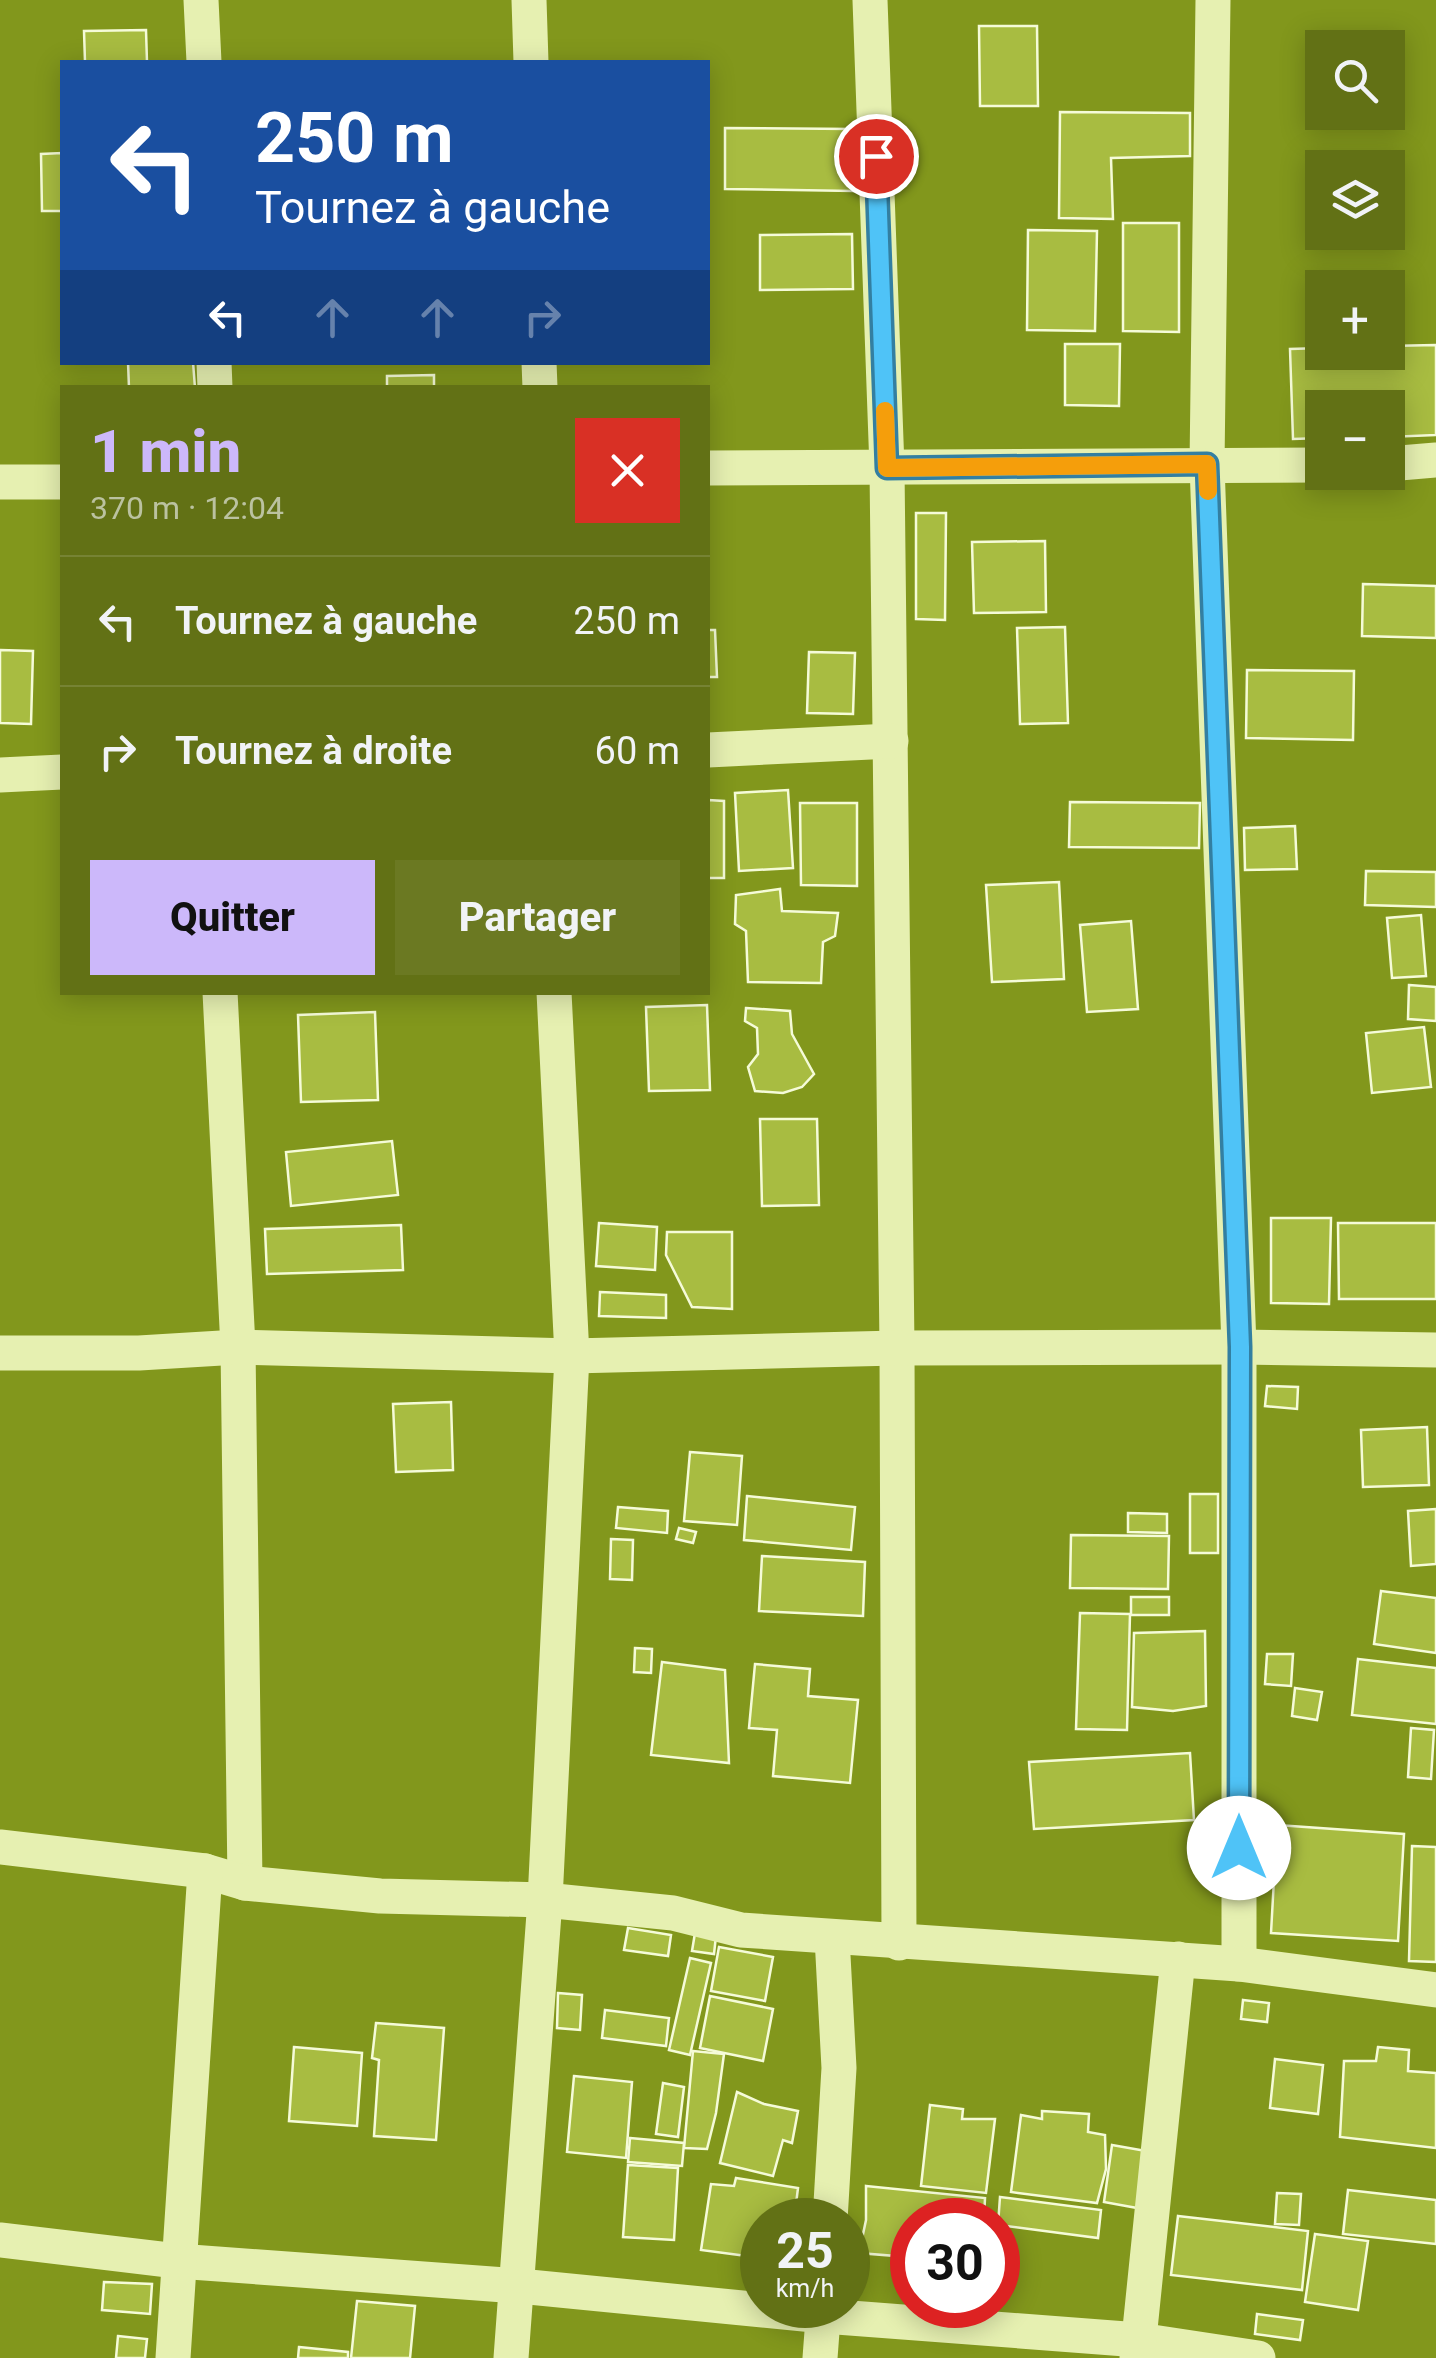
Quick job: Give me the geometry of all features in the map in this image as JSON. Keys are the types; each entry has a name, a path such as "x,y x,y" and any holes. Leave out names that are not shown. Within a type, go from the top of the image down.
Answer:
{"street":[{"path":"201,0 204,60"},
{"path":"529,0 531,60"},
{"path":"870,0 887,468 898,1348 899,1943"},
{"path":"1213,0 1207,464 1240,1347 1239,1964"},
{"path":"1405,463 1436,460"},
{"path":"710,468 1305,465"},
{"path":"0,482 60,482"},
{"path":"710,750 891,741"},
{"path":"0,776 60,772"},
{"path":"220,995 238,1347 244,1883"},
{"path":"512,2358 545,1900 572,1356 554,995"},
{"path":"0,1353 238,1347 572,1356 898,1348 1436,1350"},
{"path":"0,1847 205,1871 244,1883 380,1896 545,1900 673,1913 741,1930 1239,1964 1436,1990"},
{"path":"172,2358 205,1871"},
{"path":"831,2198 839,2068 832,1937"},
{"path":"1138,2349 1178,1960"},
{"path":"0,2240 178,2260 740,2304"},
{"path":"870,2317 1138,2349 1258,2358"},
{"path":"820,2358 823,2328"}],"building":[{"path":"979,26 1037,26 1038,106 980,106"},
{"path":"146,30 147,60 85,60 84,31"},
{"path":"1060,112 1190,113 1190,156 1111,158 1113,219 1059,218"},
{"path":"725,128 853,129 853,191 725,189"},
{"path":"60,153 60,211 42,211 41,154"},
{"path":"1123,223 1179,223 1179,332 1123,331"},
{"path":"1028,230 1097,231 1095,331 1027,330"},
{"path":"852,234 853,289 760,290 760,235"},
{"path":"1065,344 1120,344 1119,406 1065,405"},
{"path":"1436,345 1436,435 1405,436 1405,390 1305,390 1305,439 1293,439 1290,349 1305,349 1305,370 1405,370 1405,346"},
{"path":"128,365 193,365 195,385 129,385"},
{"path":"434,375 434,385 387,385 387,376"},
{"path":"916,513 946,513 945,620 916,619"},
{"path":"1045,541 1046,612 974,613 972,542"},
{"path":"1363,584 1436,586 1436,638 1362,636"},
{"path":"1065,627 1068,723 1020,724 1017,628"},
{"path":"710,630 715,630 717,677 710,677"},
{"path":"0,650 33,651 31,724 0,723"},
{"path":"809,652 855,653 853,714 807,713"},
{"path":"1247,670 1354,671 1353,740 1246,738"},
{"path":"788,790 793,868 739,871 735,793"},
{"path":"710,800 724,801 724,878 710,878"},
{"path":"1070,802 1200,803 1199,848 1069,847"},
{"path":"800,803 857,803 857,886 801,885"},
{"path":"1295,826 1297,869 1245,870 1244,828"},
{"path":"1366,871 1436,872 1436,907 1365,905"},
{"path":"1059,882 1064,979 992,982 986,885"},
{"path":"780,889 782,911 838,913 835,936 823,942 821,983 748,982 746,931 735,924 736,895"},
{"path":"1421,915 1426,976 1392,978 1387,918"},
{"path":"1131,921 1138,1009 1087,1012 1080,925"},
{"path":"1409,985 1436,987 1436,1021 1408,1019"},
{"path":"707,1005 710,1090 649,1091 646,1007"},
{"path":"746,1008 790,1011 792,1034 814,1074 802,1087 783,1093 755,1091 748,1067 758,1054 757,1028 745,1021"},
{"path":"375,1012 378,1100 301,1102 298,1015"},
{"path":"1424,1027 1431,1087 1372,1093 1366,1033"},
{"path":"760,1119 817,1119 819,1205 762,1206"},
{"path":"392,1141 398,1195 291,1206 286,1152"},
{"path":"1271,1218 1331,1218 1329,1304 1271,1303"},
{"path":"599,1223 657,1227 655,1270 596,1266"},
{"path":"1338,1223 1436,1223 1436,1299 1339,1299"},
{"path":"401,1225 403,1270 267,1274 265,1229"},
{"path":"667,1232 732,1232 732,1309 692,1307 666,1255"},
{"path":"600,1292 666,1295 666,1318 599,1316"},
{"path":"1267,1386 1298,1387 1297,1409 1265,1406"},
{"path":"451,1402 453,1470 396,1472 393,1404"},
{"path":"1427,1427 1429,1485 1363,1487 1361,1430"},
{"path":"690,1452 742,1456 737,1525 684,1521"},
{"path":"1190,1494 1218,1494 1218,1553 1190,1553"},
{"path":"747,1496 855,1507 851,1550 744,1540"},
{"path":"618,1507 668,1511 667,1533 616,1528"},
{"path":"1436,1509 1436,1564 1411,1566 1408,1511"},
{"path":"1128,1513 1167,1514 1167,1533 1128,1532"},
{"path":"679,1528 696,1532 693,1543 676,1539"},
{"path":"1071,1535 1169,1536 1168,1589 1070,1588"},
{"path":"611,1539 633,1540 632,1580 610,1579"},
{"path":"762,1556 865,1562 863,1616 759,1611"},
{"path":"1381,1591 1436,1598 1436,1653 1374,1644"},
{"path":"1131,1597 1169,1597 1169,1615 1131,1615"},
{"path":"1080,1613 1130,1614 1127,1730 1076,1729"},
{"path":"1205,1631 1206,1706 1173,1711 1132,1707 1134,1633"},
{"path":"635,1648 652,1649 651,1673 634,1672"},
{"path":"1267,1654 1293,1654 1291,1686 1265,1684"},
{"path":"1358,1659 1436,1668 1436,1724 1352,1715"},
{"path":"662,1662 725,1670 729,1763 651,1755"},
{"path":"755,1664 810,1669 808,1696 858,1700 850,1783 773,1776 777,1730 749,1728"},
{"path":"1295,1688 1322,1692 1317,1720 1292,1716"},
{"path":"1411,1728 1434,1730 1431,1779 1408,1777"},
{"path":"1190,1753 1194,1820 1034,1829 1029,1762"},
{"path":"1277,1825 1404,1834 1398,1941 1271,1933"},
{"path":"1412,1846 1436,1847 1436,1962 1409,1961"},
{"path":"628,1928 671,1935 668,1956 624,1950"},
{"path":"695,1933 716,1936 714,1954 692,1951"},
{"path":"719,1947 773,1957 765,2001 711,1991"},
{"path":"690,1958 711,1963 690,2055 669,2050"},
{"path":"558,1993 582,1995 580,2030 557,2028"},
{"path":"710,1996 773,2009 763,2061 700,2048"},
{"path":"1243,2000 1269,2003 1267,2022 1241,2019"},
{"path":"605,2010 669,2018 666,2046 602,2038"},
{"path":"376,2023 444,2028 436,2140 374,2136 379,2060 372,2058"},
{"path":"294,2047 362,2053 357,2126 289,2121"},
{"path":"1378,2047 1409,2050 1408,2071 1436,2073 1436,2148 1340,2137 1344,2061 1376,2061"},
{"path":"693,2051 724,2054 707,2149 684,2148"},
{"path":"1275,2059 1323,2065 1318,2114 1270,2108"},
{"path":"574,2076 632,2082 626,2158 567,2152"},
{"path":"663,2083 684,2087 678,2137 656,2134"},
{"path":"737,2092 764,2104 798,2111 792,2143 783,2140 773,2176 720,2163"},
{"path":"930,2105 963,2109 962,2119 995,2119 986,2193 921,2186"},
{"path":"1042,2111 1089,2114 1088,2132 1105,2135 1106,2169 1097,2203 1011,2192 1021,2115 1042,2119"},
{"path":"630,2138 684,2143 682,2166 628,2162"},
{"path":"1112,2145 1146,2151 1137,2208 1104,2202"},
{"path":"628,2165 678,2168 674,2240 623,2237"},
{"path":"736,2178 798,2188 797,2198 740,2198 740,2255 701,2250 711,2184 734,2186"},
{"path":"866,2186 985,2198 890,2198 890,2256 870,2254 870,2198 866,2198"},
{"path":"1348,2190 1436,2200 1436,2244 1343,2234"},
{"path":"1277,2193 1301,2194 1299,2225 1275,2224"},
{"path":"1020,2200 1101,2210 1098,2238 1020,2228"},
{"path":"1178,2216 1308,2231 1302,2290 1171,2275"},
{"path":"1315,2234 1368,2241 1358,2310 1305,2302"},
{"path":"104,2282 152,2284 150,2314 102,2310"},
{"path":"357,2301 415,2306 410,2358 351,2358"},
{"path":"1257,2314 1303,2320 1300,2340 1255,2334"},
{"path":"118,2336 147,2339 145,2358 116,2358"},
{"path":"299,2347 348,2352 348,2358 298,2358"}],"slow traffic":[{"path":"885,411 887,468 1207,464 1208,491"}],"route":[{"path":"876,156 887,468 1207,464 1240,1347 1239,1848"}]}
